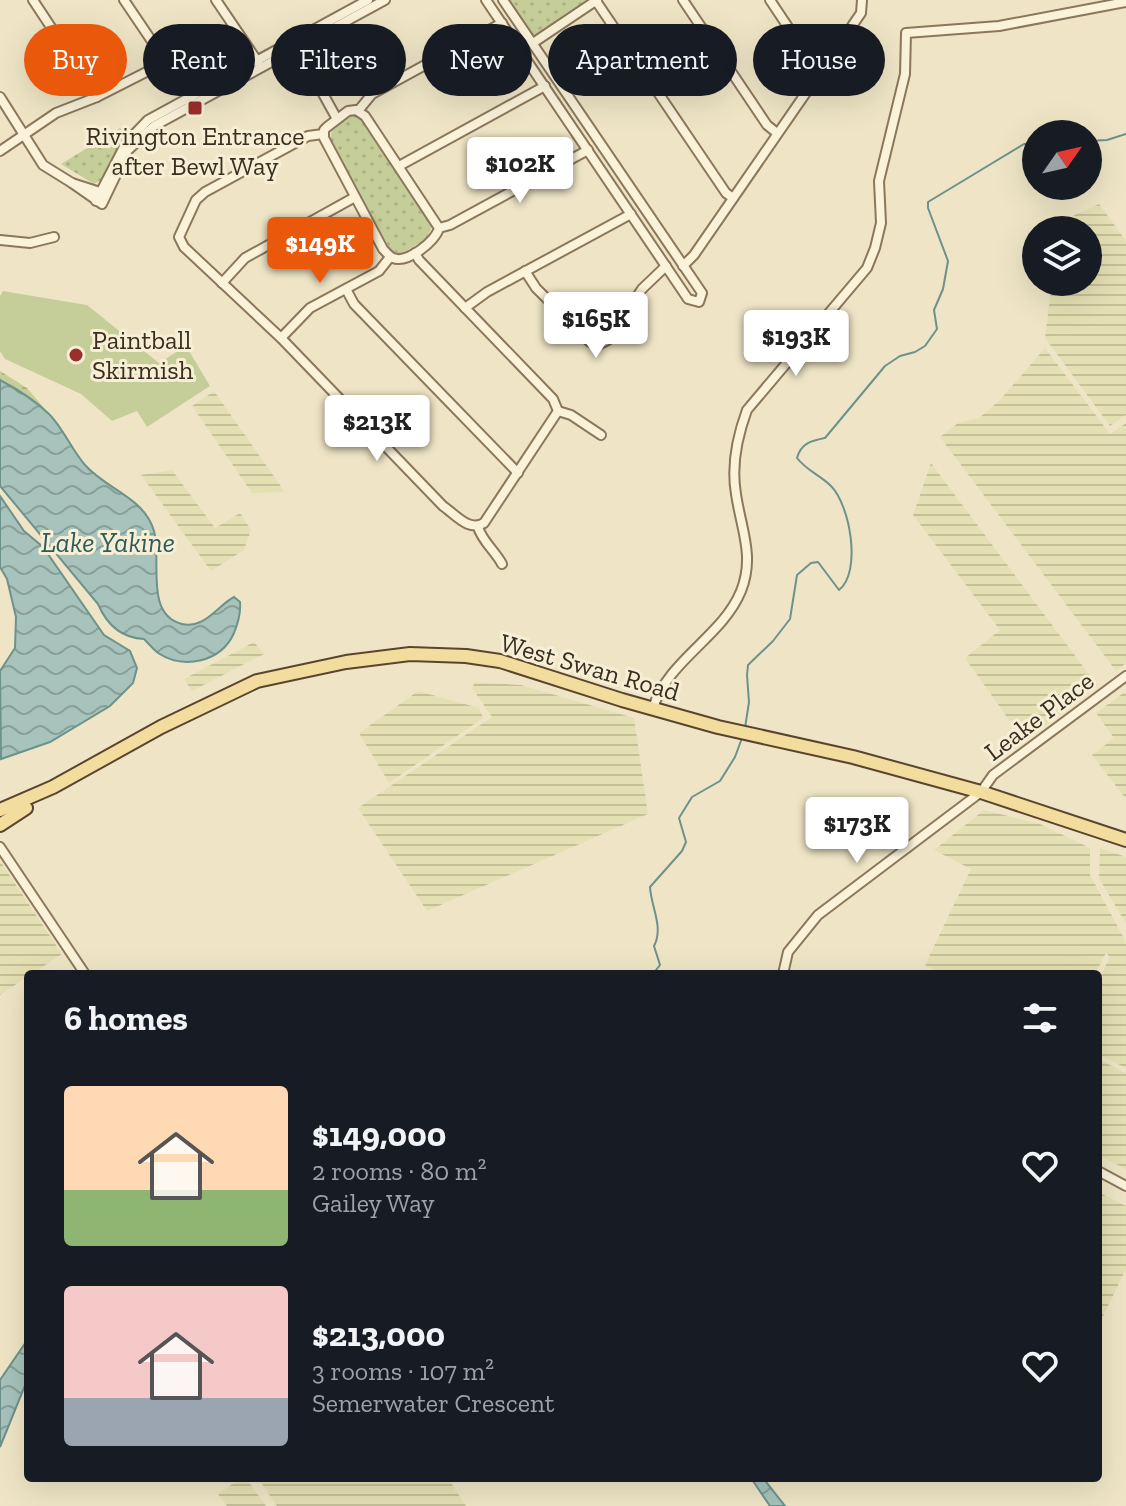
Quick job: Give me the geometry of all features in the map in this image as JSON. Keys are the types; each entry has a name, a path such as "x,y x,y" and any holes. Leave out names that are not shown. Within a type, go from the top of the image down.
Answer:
{"main road":[{"name":"West Swan Road","path":"0,810 53,787 108,755 257,681 346,662 410,654 500,661 718,727 853,757 981,792 1126,840"},
{"name":"West Swan Road","path":"0,825 48,796 53,787"}],"street":[{"path":"33,0 97,97"},
{"path":"124,0 143,28"},
{"path":"216,0 260,64"},
{"path":"329,24 368,0"},
{"path":"336,24 385,0"},
{"path":"486,0 688,299 699,302 702,293 503,0"},
{"path":"533,43 597,0 726,193 733,198"},
{"path":"683,0 767,125 777,133"},
{"path":"770,0 786,24"},
{"path":"853,24 861,13 862,0"},
{"path":"653,708 671,674 726,616 741,590 749,553 735,492 734,469 737,436 747,410 867,268 875,248 881,223 879,181 905,74 906,33 999,26 1126,2"},
{"path":"358,111 372,94 502,23"},
{"path":"0,97 43,165 101,198 126,143 148,120 192,101 271,58"},
{"path":"0,151 56,113 143,74"},
{"path":"399,166 545,86"},
{"path":"189,96 192,101"},
{"path":"324,96 337,119"},
{"path":"683,266 694,255 803,96"},
{"path":"439,228 365,116 358,111 348,111 323,134 308,136 205,192 196,200 179,237 184,247 281,338 443,506 471,526 478,527 484,523 558,411"},
{"path":"323,134 383,249 390,257 400,259 415,253 432,240 439,228 450,225 588,150"},
{"path":"222,283 245,258 355,197"},
{"path":"465,308 487,292 631,214"},
{"path":"0,240 30,243 54,237"},
{"path":"415,253 553,399 558,411"},
{"path":"281,338 310,308 379,271 390,257"},
{"path":"525,271 536,288 590,342 600,344 608,340 642,289 666,266"},
{"path":"346,289 354,304 518,473"},
{"path":"558,411 571,415 601,435"},
{"path":"478,527 480,535 494,549 502,564"},
{"name":"Leake Place","path":"784,970 788,952 818,915 981,792 993,775 1126,676"},
{"path":"0,847 82,970"},
{"path":"0,855 9,862"},
{"path":"1102,1173 1126,1186"}],"shaded area":[{"path":"1099,204 1126,241 1126,415 1110,426 1045,338 1050,296 1102,296 1102,216 1073,216"},
{"path":"1045,348 1110,434 1126,423 1126,663 1116,671 940,437 958,423 979,418 999,401"},
{"path":"214,391 285,492 252,493 192,406"},
{"path":"931,463 1097,685 1024,741 965,658 1000,630 913,515"},
{"path":"172,470 215,528 240,513 251,530 244,550 211,571 141,475"},
{"path":"254,642 264,654 192,691 184,679"},
{"path":"475,682 521,685 634,718 648,814 427,911 358,808 492,717 472,688"},
{"path":"418,691 479,708 483,718 389,783 359,733"},
{"path":"1126,691 1126,799 1092,755 1114,738 1096,713"},
{"path":"984,810 1040,824 1090,848 1090,875 1126,942 1126,1068 1102,1056 1102,973 1110,957 1106,953 1097,970 934,970 925,965 971,869 934,850"},
{"path":"1100,848 1126,857 1126,924 1099,878"},
{"path":"0,861 62,954 38,970 24,970 24,979 0,995"},
{"path":"1102,1061 1126,1073 1126,1169 1102,1157"},
{"path":"1102,1194 1126,1206 1126,1269 1102,1318"},
{"path":"235,1482 249,1482 266,1506 227,1506 218,1494"},
{"path":"261,1482 451,1482 466,1506 277,1506"}],"green space":[{"path":"508,0 590,0 556,24 548,24 548,30 539,36 532,34 532,24 524,24"},
{"path":"349,115 358,116 365,123 432,226 423,240 399,254 391,251 330,140 332,129"},
{"path":"120,128 126,134 101,180 94,184 61,164"},
{"name":"Paintball Skirmish","path":"3,291 87,305 159,363 186,346 210,386 147,427 137,411 112,421 81,394 5,359 0,351 0,296"},
{"path":"0,371 27,388 50,415 0,380"}],"water":[{"name":"Lake Yakine","path":"0,380 45,410 85,465 134,502 149,519 156,542 159,598 170,619 190,625 204,620 234,597 240,602 234,633 220,651 201,660 179,661 158,653 144,639 128,636 110,624 98,604 0,486"},
{"path":"0,496 24,531 43,547 104,635 130,651 137,668 133,683 110,706 50,742 1,759 0,671 15,648 16,617 7,579 0,567"},
{"path":"24,1345 24,1388 0,1447 0,1380"},
{"path":"754,1482 766,1482 785,1506 770,1506"}],"waterway":[{"path":"1102,140 1126,134"},
{"path":"745,728 749,702 748,665 790,619 797,575 811,563 818,562 839,590 850,569 851,538 844,508 831,486 797,458 799,453 807,444 825,438 885,366 925,346 937,329 934,310 943,289 948,261 928,202 1022,145"},
{"path":"656,970 660,965 654,946 658,932 650,887 682,851 686,842 679,818 692,797 720,781 735,757 742,738"}],"place":[{"name":"Rivington Entrance after Bewl Way","path":"195,108"},
{"name":"Paintball Skirmish","path":"76,355"}]}
